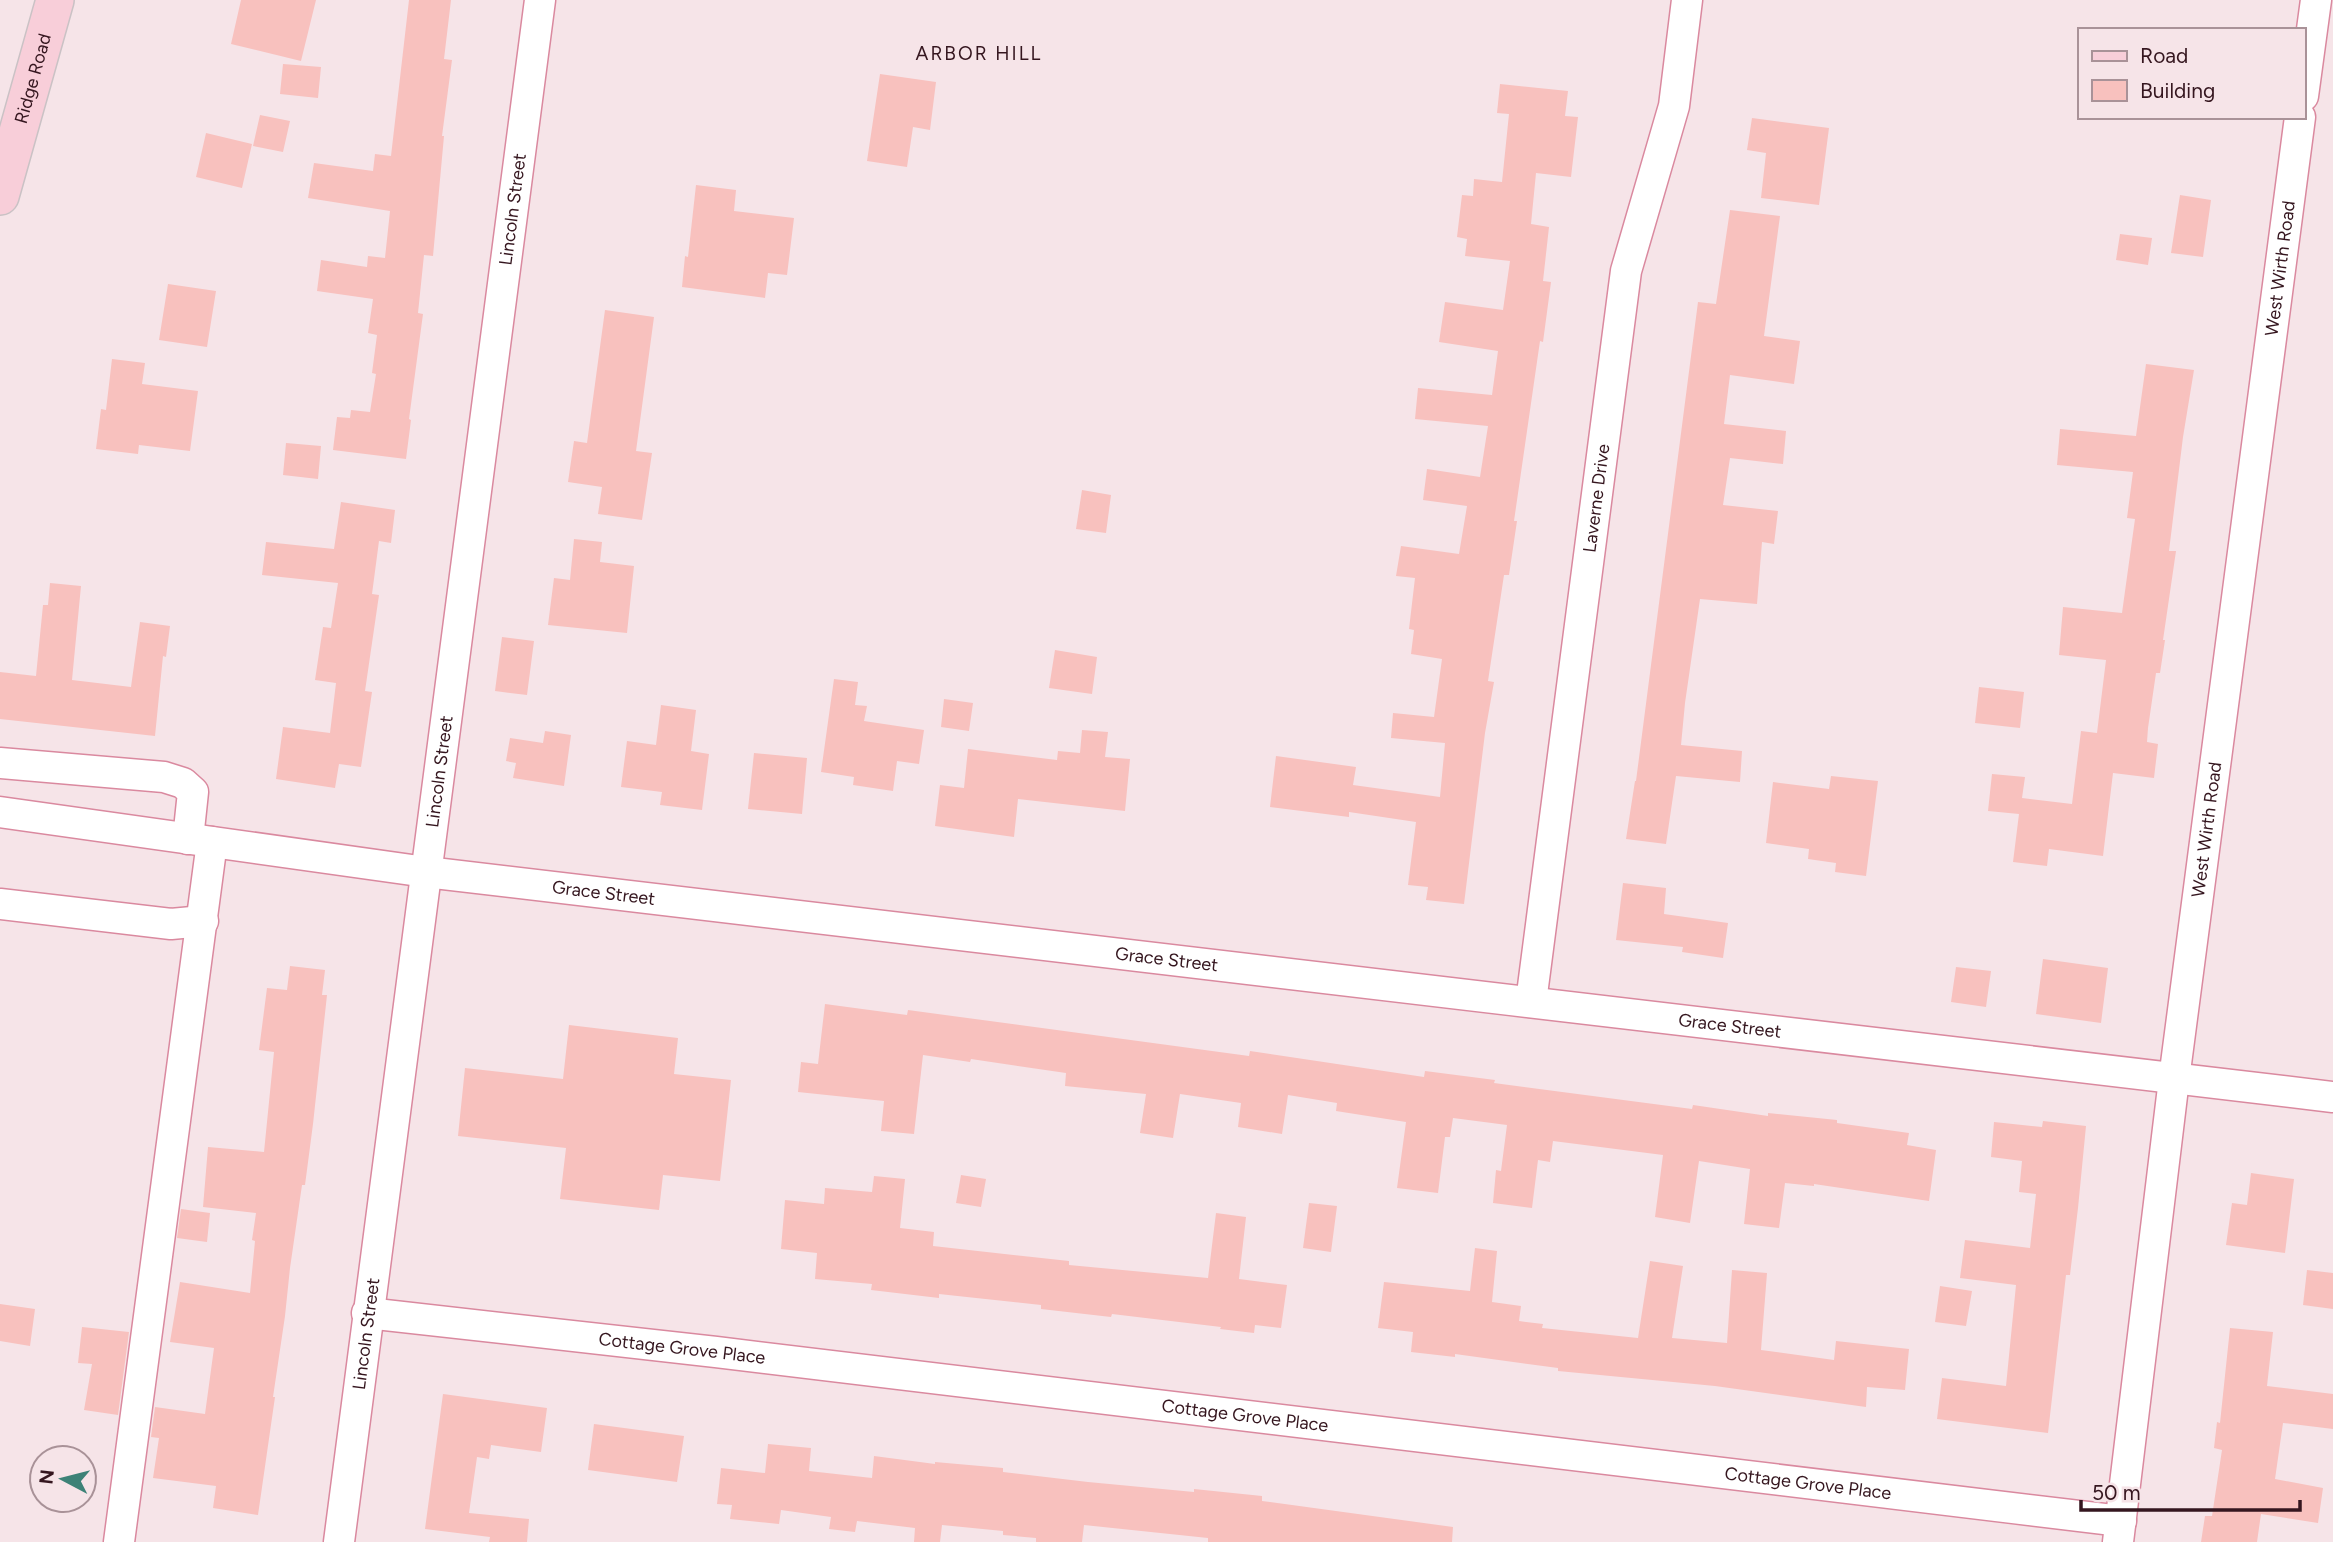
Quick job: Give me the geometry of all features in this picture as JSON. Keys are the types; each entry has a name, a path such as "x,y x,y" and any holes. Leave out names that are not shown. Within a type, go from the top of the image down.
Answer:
{"main road":[{"name":"Ridge Road","path":"0,196 55,0"}],"street":[{"name":"Lincoln Street","path":"339,1542 540,0"},
{"name":"Laverne Drive","path":"1531,1002 1626,271 1674,106 1687,0"},
{"path":"2305,81 2316,0"},
{"name":"West Wirth Road","path":"2119,1531 2174,1079 2300,119"},
{"path":"0,763 164,777 183,783 193,792 200,840 203,921 119,1542"},
{"name":"Grace Street","path":"0,812 426,872 2333,1097"},
{"path":"0,904 172,924 203,921"},
{"name":"Cottage Grove Place","path":"367,1313 730,1353 2119,1531"}],"building":[{"path":"241,0 316,0 301,61 231,44"},
{"path":"409,0 451,0 444,59 452,60 442,136 433,256 424,255 418,313 423,314 406,459 333,450 337,417 350,418 351,410 370,412 376,374 372,373 377,335 368,333 373,299 317,291 321,260 367,267 368,256 385,258 390,211 308,198 314,163 373,171 375,154 391,156"},
{"path":"283,64 321,67 318,98 280,94"},
{"path":"880,74 936,82 930,130 913,127 907,167 867,161"},
{"path":"1500,84 1568,91 1565,116 1578,117 1571,177 1536,173 1531,224 1549,227 1543,281 1551,282 1514,521 1517,521 1509,575 1504,575 1488,681 1494,682 1464,904 1426,900 1428,887 1408,885 1416,822 1349,812 1349,817 1270,807 1276,756 1356,767 1353,785 1440,797 1445,743 1391,738 1393,713 1434,717 1442,659 1411,654 1414,630 1409,629 1415,578 1396,576 1401,546 1459,554 1467,506 1423,500 1427,469 1480,477 1488,426 1415,419 1418,388 1492,395 1498,351 1439,342 1445,302 1503,310 1510,261 1465,256 1467,239 1457,237 1462,195 1473,196 1474,179 1502,182 1509,114 1497,113"},
{"path":"260,115 290,121 283,152 253,146"},
{"path":"1752,118 1829,128 1819,205 1761,198 1766,153 1747,150"},
{"path":"206,133 252,144 242,188 196,177"},
{"path":"696,185 736,190 734,211 794,218 787,275 768,273 765,298 682,287"},
{"path":"2180,195 2211,200 2203,257 2171,253"},
{"path":"1730,210 1780,216 1764,336 1800,341 1794,384 1730,375 1724,424 1786,431 1783,464 1730,458 1723,505 1778,511 1774,544 1762,542 1757,604 1700,599 1685,703 1681,745 1742,751 1740,782 1676,776 1666,844 1626,839 1636,781 1698,302 1716,304"},
{"path":"2120,234 2152,238 2148,265 2116,260"},
{"path":"168,284 216,291 207,347 159,340"},
{"path":"605,310 654,317 636,451 652,453 642,520 598,514 602,487 568,482 574,441 587,443"},
{"path":"112,359 145,363 142,384 198,391 190,451 139,445 138,454 96,449 101,409 106,410"},
{"path":"2146,364 2194,370 2169,551 2176,551 2165,640 2160,673 2156,673 2148,728 2147,742 2158,744 2154,778 2113,773 2103,856 2049,849 2047,866 2013,862 2019,814 1988,811 1992,774 2025,777 2022,798 2072,804 2081,731 2097,733 2106,660 2059,655 2063,607 2122,613 2135,519 2127,518 2133,472 2057,465 2060,429 2136,436"},
{"path":"286,443 321,446 318,479 283,475"},
{"path":"1082,490 1111,495 1106,533 1076,529"},
{"path":"341,502 395,510 391,543 379,541 372,594 379,595 365,691 372,692 361,767 339,764 335,788 276,779 283,727 330,733 336,683 315,680 323,627 331,628 338,583 262,575 266,542 334,549"},
{"path":"574,539 602,542 600,562 634,566 627,633 548,625 554,578 570,580"},
{"path":"50,583 81,586 72,680 131,687 140,622 170,626 166,657 163,656 155,736 0,719 0,672 36,676 43,605 48,605"},
{"path":"502,637 534,641 527,695 495,691"},
{"path":"1055,650 1097,657 1092,694 1049,688"},
{"path":"834,679 858,682 855,705 867,706 864,721 924,730 919,764 897,761 893,791 853,785 854,777 821,772"},
{"path":"1979,687 2024,692 2020,728 1975,723"},
{"path":"944,699 973,703 969,731 941,727"},
{"path":"661,705 696,710 691,751 709,754 702,810 660,805 662,792 621,787 627,741 656,745"},
{"path":"1082,730 1108,732 1105,757 1130,759 1125,811 1018,799 1014,837 935,826 940,785 964,788 968,749 1057,760 1058,751 1080,753"},
{"path":"545,731 571,735 564,786 513,778 516,763 506,761 510,738 543,743"},
{"path":"754,753 807,758 802,814 748,809"},
{"path":"1831,776 1878,781 1866,876 1835,872 1836,863 1808,859 1809,849 1766,843 1773,782 1829,789"},
{"path":"1623,883 1666,888 1664,914 1728,923 1723,958 1682,952 1683,947 1616,940"},
{"path":"2043,959 2108,968 2101,1023 2036,1014"},
{"path":"290,966 325,970 322,995 327,995 305,1185 302,1185 290,1268 258,1515 213,1508 216,1486 153,1478 159,1438 151,1437 155,1407 205,1414 214,1348 170,1342 180,1282 250,1293 256,1213 203,1207 208,1147 264,1152 274,1052 259,1050 267,988 287,990"},
{"path":"1956,967 1991,971 1986,1007 1951,1002"},
{"path":"825,1004 907,1015 908,1010 1249,1056 1250,1051 1424,1077 1425,1071 1495,1080 1494,1083 1692,1109 1693,1105 1768,1116 1768,1113 1837,1120 1837,1123 1909,1133 1907,1145 1936,1150 1929,1201 1814,1184 1785,1183 1779,1228 1744,1224 1750,1169 1699,1161 1690,1223 1655,1217 1663,1155 1553,1141 1550,1162 1538,1160 1532,1208 1493,1203 1496,1170 1501,1171 1507,1125 1453,1118 1450,1137 1445,1137 1438,1193 1397,1188 1406,1122 1336,1111 1337,1103 1288,1095 1282,1134 1238,1127 1241,1103 1180,1094 1173,1138 1140,1133 1146,1094 1065,1086 1066,1073 923,1055 914,1134 881,1131 884,1101 798,1092 801,1062 818,1064"},
{"path":"569,1025 678,1038 674,1074 731,1080 720,1181 663,1175 659,1210 560,1199 566,1148 458,1136 465,1068 563,1079"},
{"path":"2043,1121 2086,1126 2070,1275 2066,1275 2048,1433 1937,1419 1942,1378 2006,1386 2016,1285 1960,1278 1965,1240 2030,1248 2036,1194 2019,1192 2022,1161 1991,1157 1994,1122 2042,1127"},
{"path":"2251,1173 2294,1179 2285,1253 2226,1245 2232,1203 2247,1205"},
{"path":"961,1175 986,1179 981,1207 956,1203"},
{"path":"874,1176 905,1179 900,1228 934,1232 933,1246 1069,1261 1069,1265 1208,1278 1216,1213 1246,1217 1239,1279 1287,1285 1281,1328 1255,1325 1254,1333 1112,1314 1111,1317 1041,1309 1041,1305 871,1290 872,1284 815,1279 817,1253 781,1249 785,1200 824,1204 825,1188 872,1192"},
{"path":"1309,1203 1337,1206 1331,1252 1303,1248"},
{"path":"181,1209 210,1213 207,1242 177,1238"},
{"path":"1475,1248 1497,1251 1492,1302 1521,1306 1519,1321 1543,1324 1542,1328 1638,1338 1650,1261 1683,1266 1672,1338 1727,1343 1732,1270 1767,1273 1761,1350 1834,1360 1836,1341 1909,1349 1905,1390 1867,1387 1866,1407 1715,1386 1558,1371 1558,1368 1455,1354 1455,1357 1411,1352 1413,1332 1378,1328 1384,1282 1470,1291"},
{"path":"2307,1270 2333,1273 2333,1309 2303,1305"},
{"path":"1940,1286 1972,1291 1966,1326 1935,1322"},
{"path":"0,1304 35,1309 30,1346 0,1341"},
{"path":"82,1327 129,1332 118,1415 84,1410 92,1364 78,1363"},
{"path":"2230,1328 2273,1332 2267,1386 2333,1394 2333,1429 2283,1423 2275,1479 2323,1488 2318,1523 2261,1514 2257,1542 2201,1542 2205,1516 2212,1516 2222,1450 2214,1448 2217,1422 2220,1423"},
{"path":"443,1394 547,1408 541,1452 491,1445 489,1459 477,1457 469,1513 529,1519 527,1542 489,1542 490,1537 425,1529"},
{"path":"594,1424 684,1436 677,1482 588,1470"},
{"path":"768,1444 811,1448 809,1471 872,1478 874,1456 935,1464 1003,1468 1003,1472 1088,1482 1262,1496 1262,1501 1453,1527 1452,1542 1208,1542 1208,1538 1084,1525 1082,1542 1036,1542 1036,1538 1003,1535 1003,1531 942,1525 940,1542 914,1542 915,1528 857,1521 855,1532 829,1529 831,1517 781,1510 779,1524 730,1519 732,1505 717,1504 721,1468 765,1473"}],"district":[{"name":"ARBOR HILL","path":"979,53"}]}
